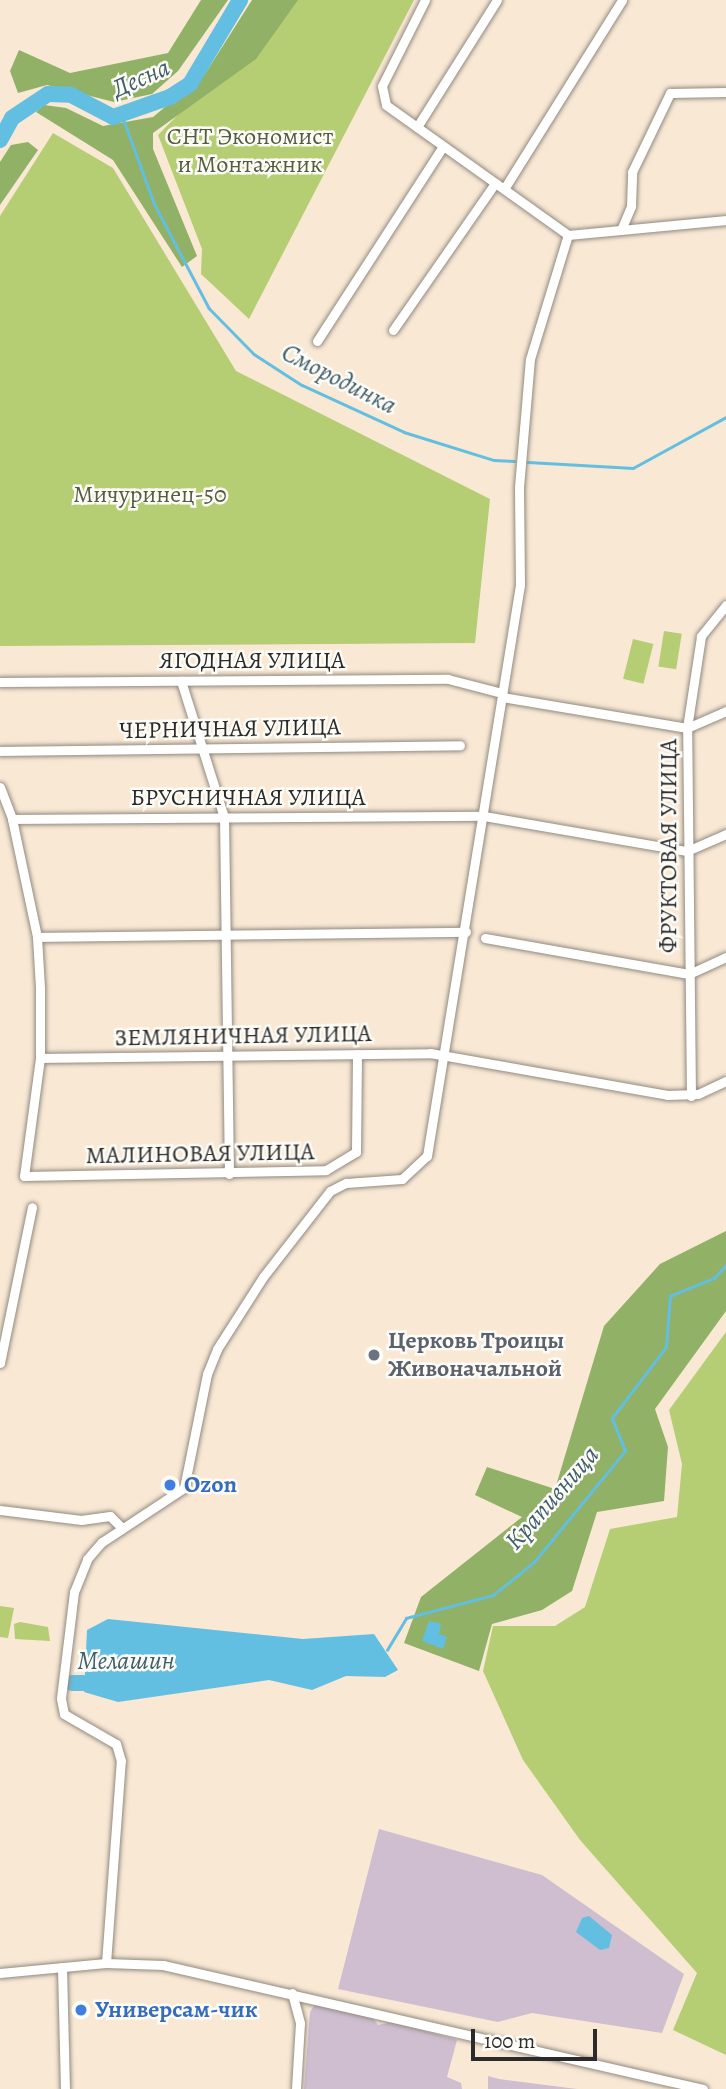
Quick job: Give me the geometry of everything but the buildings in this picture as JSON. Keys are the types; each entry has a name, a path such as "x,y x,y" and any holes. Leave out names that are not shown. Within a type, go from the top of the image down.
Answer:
{"street":[{"path":"425,0 382,86 386,105 568,236 726,220"},
{"path":"417,127 496,0"},
{"path":"504,190 622,0"},
{"path":"621,230 632,205 632,172 670,93 726,92"},
{"path":"317,341 443,146"},
{"path":"393,330 495,183"},
{"path":"106,1963 121,1761 116,1745 64,1714 61,1698 74,1592 87,1559 122,1528 184,1488 207,1374 217,1349 263,1277 330,1191 345,1182 402,1179 414,1174 427,1156 446,1056 520,585 519,487 530,359 568,236"},
{"name":"ФРУКТОВАЯ УЛИЦА","path":"691,1096 687,728 701,636 726,605"},
{"name":"ЯГОДНАЯ УЛИЦА","path":"0,682 448,679 502,695 687,728"},
{"path":"181,681 224,817 229,1174"},
{"path":"687,728 726,711"},
{"name":"ЧЕРНИЧНАЯ УЛИЦА","path":"0,751 460,745"},
{"path":"0,787 12,819 37,937 40,1058"},
{"name":"БРУСНИЧНАЯ УЛИЦА","path":"12,819 484,816 688,851"},
{"path":"688,851 726,834"},
{"path":"37,937 466,932"},
{"path":"485,938 689,974 726,957"},
{"name":"ЗЕМЛЯНИЧНАЯ УЛИЦА","path":"40,1058 357,1054 446,1056"},
{"name":"МАЛИНОВАЯ УЛИЦА","path":"40,1058 24,1176 326,1170 345,1163 356,1152 357,1054"},
{"path":"446,1056 646,1093 691,1096 726,1081"},
{"path":"0,1363 32,1207"},
{"path":"0,1510 81,1520 110,1517 122,1528"},
{"path":"0,1973 106,1963 163,1965 703,2089"},
{"path":"62,1967 65,2089"},
{"path":"292,1993 300,2023 296,2089"}],"shaded area":[{"path":"379,1829 542,1875 684,1974 662,2033 532,2013 498,2022 338,1989"},
{"path":"316,2003 372,2017 378,2025 392,2022 457,2040 447,2077 461,2083 462,2089 304,2089 310,2012"},
{"path":"488,2076 499,2079 577,2089 488,2089"}],"green space":[{"path":"201,0 228,0 178,71 152,94 114,102 47,85 18,93 10,71 19,50 70,73 168,53"},
{"path":"252,0 298,0 256,59 153,133 153,149 197,256 182,267 113,160 36,112 44,105 66,108 103,126 153,117 205,74"},
{"name":"СНТ Экономист и Монтажник","path":"275,0 414,0 249,319 201,274 202,249 158,135 242,50"},
{"name":"Мичуринец-50","path":"53,133 113,168 236,371 490,499 475,643 0,646 0,216"},
{"path":"28,142 38,150 0,205 0,162 11,145"},
{"path":"664,631 682,634 676,669 658,667"},
{"path":"633,639 653,644 643,684 623,679"},
{"path":"726,1231 726,1311 655,1409 668,1447 664,1501 597,1512 572,1591 542,1610 492,1624 479,1671 404,1643 421,1597 522,1517 475,1495 487,1467 555,1489 604,1326 660,1264"},
{"path":"726,1332 726,2055 673,2030 697,1973 580,1840 523,1760 483,1671 493,1626 555,1626 585,1607 610,1529 677,1517 682,1464 669,1410"},
{"path":"0,1606 14,1608 8,1638 0,1637"},
{"path":"20,1622 48,1627 50,1641 15,1639 14,1624"}],"water":[{"name":"Мелашин","path":"108,1619 303,1639 374,1634 398,1670 385,1677 346,1676 312,1690 269,1680 118,1702 84,1692 87,1630"},
{"path":"429,1621 441,1624 439,1634 447,1637 443,1649 422,1641"},
{"path":"589,1916 612,1935 609,1948 600,1950 576,1932 582,1918"}],"waterway":[{"name":"Десна","path":"0,140 12,118 48,94 71,95 113,117 170,97 190,84 240,0"},
{"name":"Смородинка","path":"122,115 155,205 209,308 254,354 302,385 404,432 494,460 514,461"},
{"name":"Смородинка","path":"528,462 633,468 726,417"},
{"name":"Крапивница","path":"387,1650 406,1618 493,1595 534,1562 625,1451 612,1418 666,1347 670,1296 714,1278 726,1265"},
{"name":"Крапивница","path":"72,1683 83,1683"}],"place":[{"name":"Церковь Троицы Живоначальной","path":"374,1355"},
{"name":"Ozon","path":"170,1485"},
{"name":"Универсам-чик","path":"81,2010"}]}
